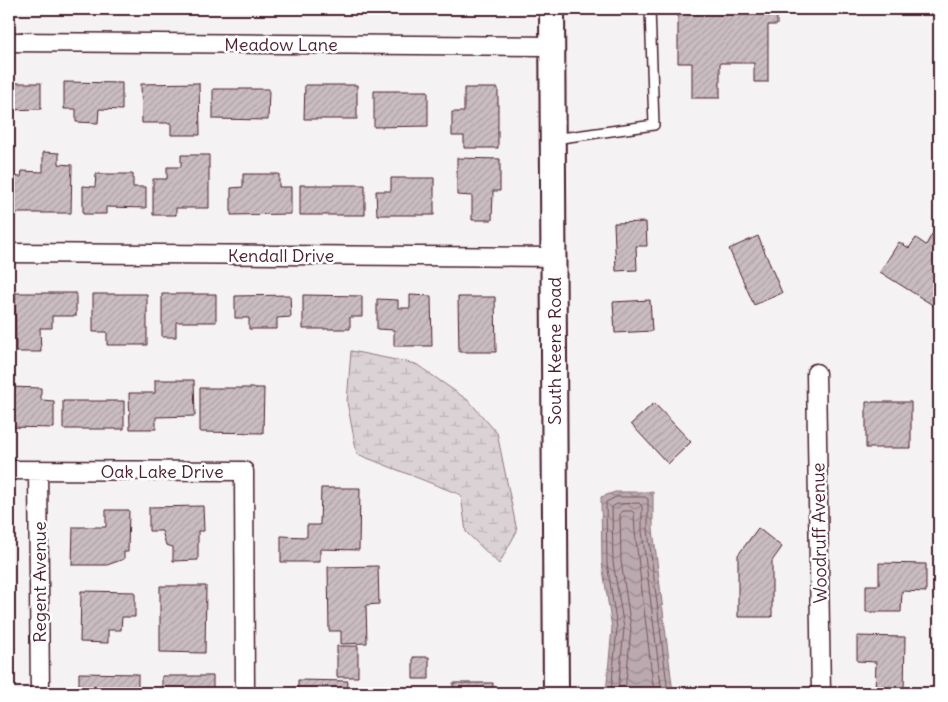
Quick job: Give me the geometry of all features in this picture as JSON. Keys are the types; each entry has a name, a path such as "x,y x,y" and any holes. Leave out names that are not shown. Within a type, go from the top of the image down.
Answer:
{"main road":[{"name":"South Keene Road","path":"552,9 556,693"}],"street":[{"name":"Meadow Lane","path":"9,42 552,46"},
{"name":"Kendall Drive","path":"9,253 554,257"},
{"name":"Woodruff Avenue","path":"816,373 821,693"},
{"name":"Oak Lake Drive","path":"9,470 244,471 245,693"},
{"name":"Regent Avenue","path":"38,470 40,693"}],"lane":[{"path":"553,139 654,125 650,9"}],"green space":[{"path":"351,351 416,364 469,401 497,433 517,531 499,564 466,532 461,495 357,454 347,402"}],"water":[{"path":"615,492 653,492 653,529 673,693 606,693 612,628 602,563 601,497"}],"building":[{"path":"678,9 777,9 777,25 768,25 768,82 754,82 754,63 720,63 720,98 692,98 692,63 678,63"},
{"path":"64,82 122,83 122,110 99,109 98,123 76,122 76,109 64,109"},
{"path":"9,83 41,83 41,109 9,110"},
{"path":"199,83 200,135 171,135 171,123 142,123 141,84"},
{"path":"305,85 357,85 357,119 304,119"},
{"path":"464,88 498,88 498,148 464,148 464,136 452,136 452,112 464,112"},
{"path":"213,89 269,89 268,120 213,119"},
{"path":"374,91 428,91 428,126 374,127"},
{"path":"43,152 59,153 59,164 72,165 71,213 9,213 9,176 21,177 22,171 43,172"},
{"path":"181,155 209,155 209,208 176,208 176,215 153,215 153,179 167,179 167,167 181,167"},
{"path":"457,158 500,159 500,191 493,191 492,220 472,220 472,196 457,195"},
{"path":"96,174 133,174 133,187 146,187 146,208 106,207 106,214 83,214 83,186 95,187"},
{"path":"243,174 279,174 279,187 291,187 291,214 231,215 231,188 243,187"},
{"path":"391,178 434,178 434,215 377,215 376,191 391,191"},
{"path":"300,185 365,185 365,215 300,215"},
{"path":"646,222 647,246 636,246 637,270 616,271 614,223"},
{"path":"932,234 939,239 939,309 880,272 899,242 909,248 916,238 926,245"},
{"path":"758,236 782,293 754,305 729,249"},
{"path":"15,293 76,293 76,316 52,316 52,328 40,328 41,352 16,352"},
{"path":"93,294 147,294 147,345 107,345 107,332 93,332"},
{"path":"162,294 216,294 216,322 176,322 176,337 162,337"},
{"path":"290,295 291,317 277,318 277,329 249,329 249,318 235,318 235,296"},
{"path":"303,295 362,296 362,317 350,317 350,329 303,329"},
{"path":"410,295 431,296 432,346 394,346 394,330 377,329 377,299 398,300 398,308 410,308"},
{"path":"458,297 495,297 496,352 459,352"},
{"path":"650,300 652,331 615,333 613,302"},
{"path":"155,380 194,380 195,416 156,417 156,429 130,429 129,393 155,393"},
{"path":"9,387 41,388 41,400 54,401 54,428 9,427"},
{"path":"200,388 264,388 263,433 200,432"},
{"path":"63,401 124,401 124,429 63,429"},
{"path":"866,402 911,402 911,448 866,448"},
{"path":"654,403 691,442 668,464 631,424"},
{"path":"321,488 360,488 359,550 320,549 320,562 281,562 281,536 307,537 307,525 320,525"},
{"path":"203,506 204,531 198,531 198,560 173,561 173,547 166,545 162,531 149,531 149,507"},
{"path":"106,510 129,510 128,552 124,552 124,559 107,565 72,565 73,527 106,527"},
{"path":"758,528 782,547 772,561 772,617 738,617 738,555"},
{"path":"879,563 926,564 926,592 902,591 901,612 866,612 866,585 879,585"},
{"path":"378,566 379,604 366,605 367,643 341,644 341,631 329,631 328,567"},
{"path":"160,586 206,586 205,653 160,652"},
{"path":"81,591 135,592 135,617 122,617 121,630 108,630 108,643 80,642"},
{"path":"857,636 905,637 904,693 875,693 876,662 857,661"},
{"path":"337,646 358,646 358,677 337,677"},
{"path":"413,657 429,657 429,679 413,679"},
{"path":"79,673 138,674 138,693 79,693"},
{"path":"162,676 213,676 213,693 149,693 150,688 162,688"},
{"path":"298,680 348,681 347,693 298,693"},
{"path":"453,683 493,683 493,693 453,693"}]}
